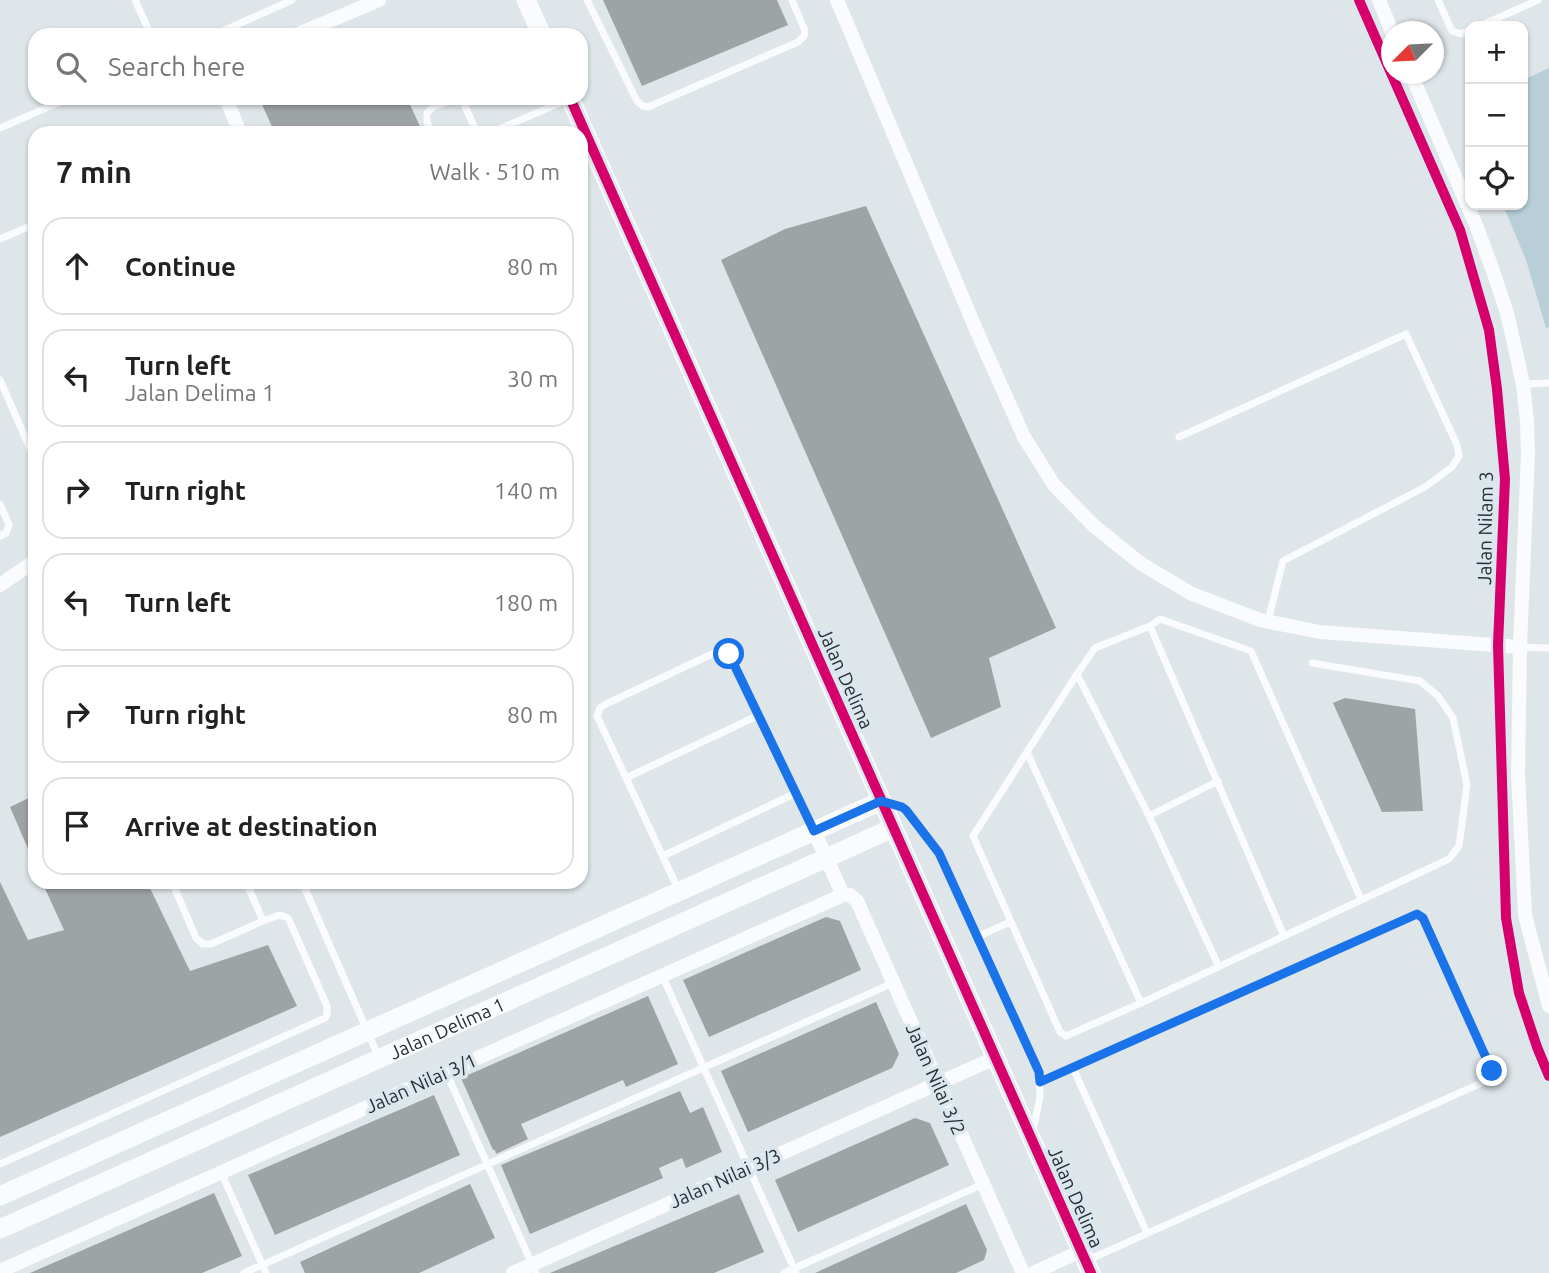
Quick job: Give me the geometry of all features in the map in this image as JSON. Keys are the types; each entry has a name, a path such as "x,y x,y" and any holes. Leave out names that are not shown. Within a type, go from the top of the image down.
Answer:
{"street":[{"path":"313,28 379,0"},
{"path":"526,0 539,28"},
{"name":"Jalan Nilam 3","path":"1359,0 1460,230 1489,330 1505,479 1498,645 1506,918 1519,993 1549,1076"},
{"path":"1379,0 1388,21"},
{"path":"840,1 972,322 1018,426 1054,485 1093,525 1140,563 1192,594 1260,620 1320,632 1520,647"},
{"name":"Jalan Nilam 3","path":"1414,84 1492,268 1507,313 1522,384 1528,454 1518,774 1525,915 1549,1006"},
{"path":"229,105 237,126"},
{"name":"Jalan Delima","path":"573,105 580,126"},
{"name":"Jalan Delima","path":"588,145 1085,1262"},
{"path":"0,586 28,566"},
{"name":"Jalan Delima 1","path":"0,1196 881,801"},
{"name":"Jalan Delima 1","path":"0,1229 893,828"},
{"name":"Jalan Nilai 3/2","path":"814,831 843,895 850,895 857,901 1023,1273"},
{"name":"Jalan Nilai 3/1","path":"0,1271 843,895"},
{"name":"Jalan Nilai 3/3","path":"513,1273 534,1269 749,1168 995,1058"},
{"path":"1033,1273 1085,1262"}],"lane":[{"path":"135,0 147,28"},
{"path":"230,28 292,0"},
{"path":"587,0 637,100 648,107 798,42 805,32 792,0"},
{"path":"1438,0 1452,31 1461,34 1465,32"},
{"path":"1491,21 1538,0"},
{"path":"0,128 53,105"},
{"path":"429,126 427,113 438,105"},
{"path":"464,105 474,126"},
{"path":"506,126 554,105"},
{"path":"0,239 28,227"},
{"path":"1179,437 1406,334 1457,445 1459,456 1452,467 1425,487 1283,561 1268,621"},
{"path":"0,380 28,444"},
{"path":"1522,384 1549,383"},
{"path":"0,504 9,525 6,533 0,536"},
{"path":"1312,663 1420,681 1438,696 1453,718 1467,785 1459,846 1449,859 1069,1036 1062,1035 973,836 1095,648 1162,620 1253,653 1361,899"},
{"path":"1150,626 1284,936"},
{"path":"1520,647 1549,648"},
{"path":"679,891 598,720 598,712 604,705 721,651 732,657 814,831"},
{"path":"1077,674 1149,816 1219,967"},
{"path":"626,778 759,715"},
{"path":"1027,752 1141,1003"},
{"path":"1149,816 1218,781"},
{"path":"663,856 796,793"},
{"path":"881,801 906,810 937,851 1039,1072 1040,1097 1031,1139"},
{"path":"0,1164 325,1018 327,1006 288,918 280,915 211,944 202,944 196,938 175,889"},
{"path":"249,889 263,921"},
{"path":"305,889 379,1059"},
{"path":"1040,1082 1417,914 1423,918 1492,1071 1488,1080 1085,1262"},
{"path":"977,937 1010,922"},
{"path":"662,975 795,1271"},
{"path":"244,1273 265,1269 488,1164 893,983"},
{"path":"1073,1068 1147,1233"},
{"path":"446,1072 534,1269"},
{"path":"221,1172 265,1269"},
{"path":"784,1273 795,1271 983,1184"}],"shaded area":[{"path":"1549,68 1549,327 1546,328 1526,260 1505,210 1528,210 1528,78"}],"building":[{"path":"603,0 777,0 788,25 642,86"},
{"path":"262,105 410,105 420,126 272,126"},
{"path":"866,206 1056,628 989,658 1001,707 931,738 721,260 785,229"},
{"path":"1345,698 1415,709 1423,811 1382,812 1333,703"},
{"path":"28,798 28,849 10,807"},
{"path":"0,882 28,940 64,930 45,889 150,889 190,971 268,945 297,1006 0,1137"},
{"path":"826,917 840,921 861,970 709,1037 683,980"},
{"path":"648,996 678,1064 626,1087 623,1080 521,1124 528,1139 496,1154 461,1078"},
{"path":"876,1002 899,1054 892,1068 748,1132 721,1071"},
{"path":"680,1091 690,1113 703,1107 722,1152 686,1168 682,1158 659,1168 663,1178 530,1234 501,1165"},
{"path":"434,1095 460,1155 275,1235 248,1175"},
{"path":"915,1118 930,1123 949,1165 798,1232 775,1180"},
{"path":"470,1184 495,1238 419,1273 305,1273 300,1262"},
{"path":"214,1193 242,1256 202,1273 30,1273"},
{"path":"739,1194 764,1252 714,1273 550,1273"},
{"path":"966,1204 987,1250 984,1260 956,1273 815,1273"}],"cycle path":[{"path":"1359,0 1460,230 1489,330 1505,479 1498,645 1506,918 1519,993 1549,1076"},
{"path":"573,105 582,126"},
{"path":"588,139 1091,1273"}],"route":[{"path":"729,654 814,831 881,801 906,810 937,851 1039,1072 1040,1082 1417,914 1423,918 1492,1071"}]}
